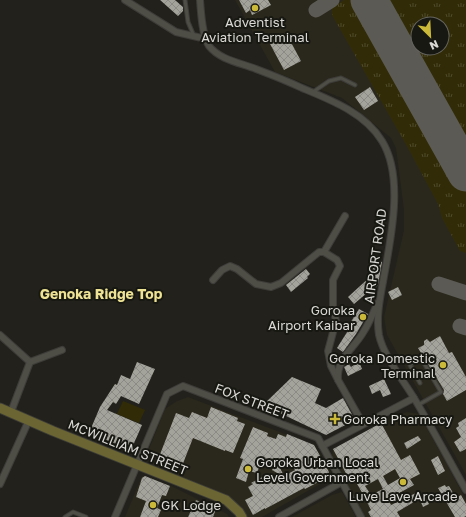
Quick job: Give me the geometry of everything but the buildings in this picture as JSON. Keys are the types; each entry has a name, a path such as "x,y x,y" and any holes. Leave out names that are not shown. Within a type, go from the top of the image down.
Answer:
{"street":[{"path":"125,0 176,32 206,38"},
{"name":"AIRPORT ROAD","path":"200,0 206,38 208,44 214,51 223,57 268,73 332,100 349,110 373,129 382,140 388,151 393,178 393,224 380,299 378,324 379,336 391,363 414,398 466,490"},
{"path":"324,252 345,216"},
{"path":"213,280 222,270 230,266 237,269 256,284 271,288 281,283 320,252 324,252 337,260 340,266 332,280 333,307 336,321 328,351 331,366 363,424"},
{"path":"338,380 338,372 344,357 364,332 380,299"},
{"path":"0,335 30,362"},
{"path":"11,412 30,362 62,350"},
{"name":"FOX STREET","path":"115,517 167,394 182,386 318,438 361,517"},
{"path":"322,446 414,398"},
{"name":"MCWILLIAM STREET","path":"0,408 226,500 239,512 242,517"},
{"path":"0,484 29,420"},
{"path":"279,517 342,482"}],"lane":[{"path":"185,0 188,22 194,36"},
{"path":"313,92 329,81 341,78 355,85"},
{"path":"418,405 441,392 421,358 410,365 420,383"},
{"path":"65,517 73,512 86,517"}],"shaded area":[{"path":"235,0 466,0 466,475 387,335 384,317 404,230 404,210 396,148 391,138 342,98 275,72"},
{"path":"188,397 314,445 331,472 327,480 262,517 247,517 240,506 229,498 154,466 145,459 165,409 177,401"},
{"path":"407,412 419,414 466,500 466,517 364,517 332,459 333,450 391,418"},
{"path":"142,476 171,486 227,514 229,517 125,517"},
{"path":"342,492 356,517 292,517 332,495"}],"green space":[{"path":"344,0 361,0 466,185 466,253 460,251 442,218 438,204 408,148 332,15 332,8"},
{"path":"379,0 466,0 466,158"},
{"path":"123,401 145,410 139,423 117,414"}],"taxiway":[{"path":"316,10 332,0"},
{"path":"439,284 466,293"},
{"path":"460,326 466,328"}],"runway":[{"path":"369,0 466,173"}],"place":[{"name":"Adventist Aviation Terminal","path":"255,8"},
{"name":"Goroka Airport Kaibar","path":"363,317"},
{"name":"Goroka Domestic Terminal","path":"443,365"},
{"name":"Goroka Pharmacy","path":"335,419"},
{"name":"Goroka Urban Local Level Government","path":"248,469"},
{"name":"Luve Lave Arcade","path":"403,482"},
{"name":"GK Lodge","path":"153,505"}],"district":[{"name":"Genoka Ridge Top","path":"101,293"}]}
